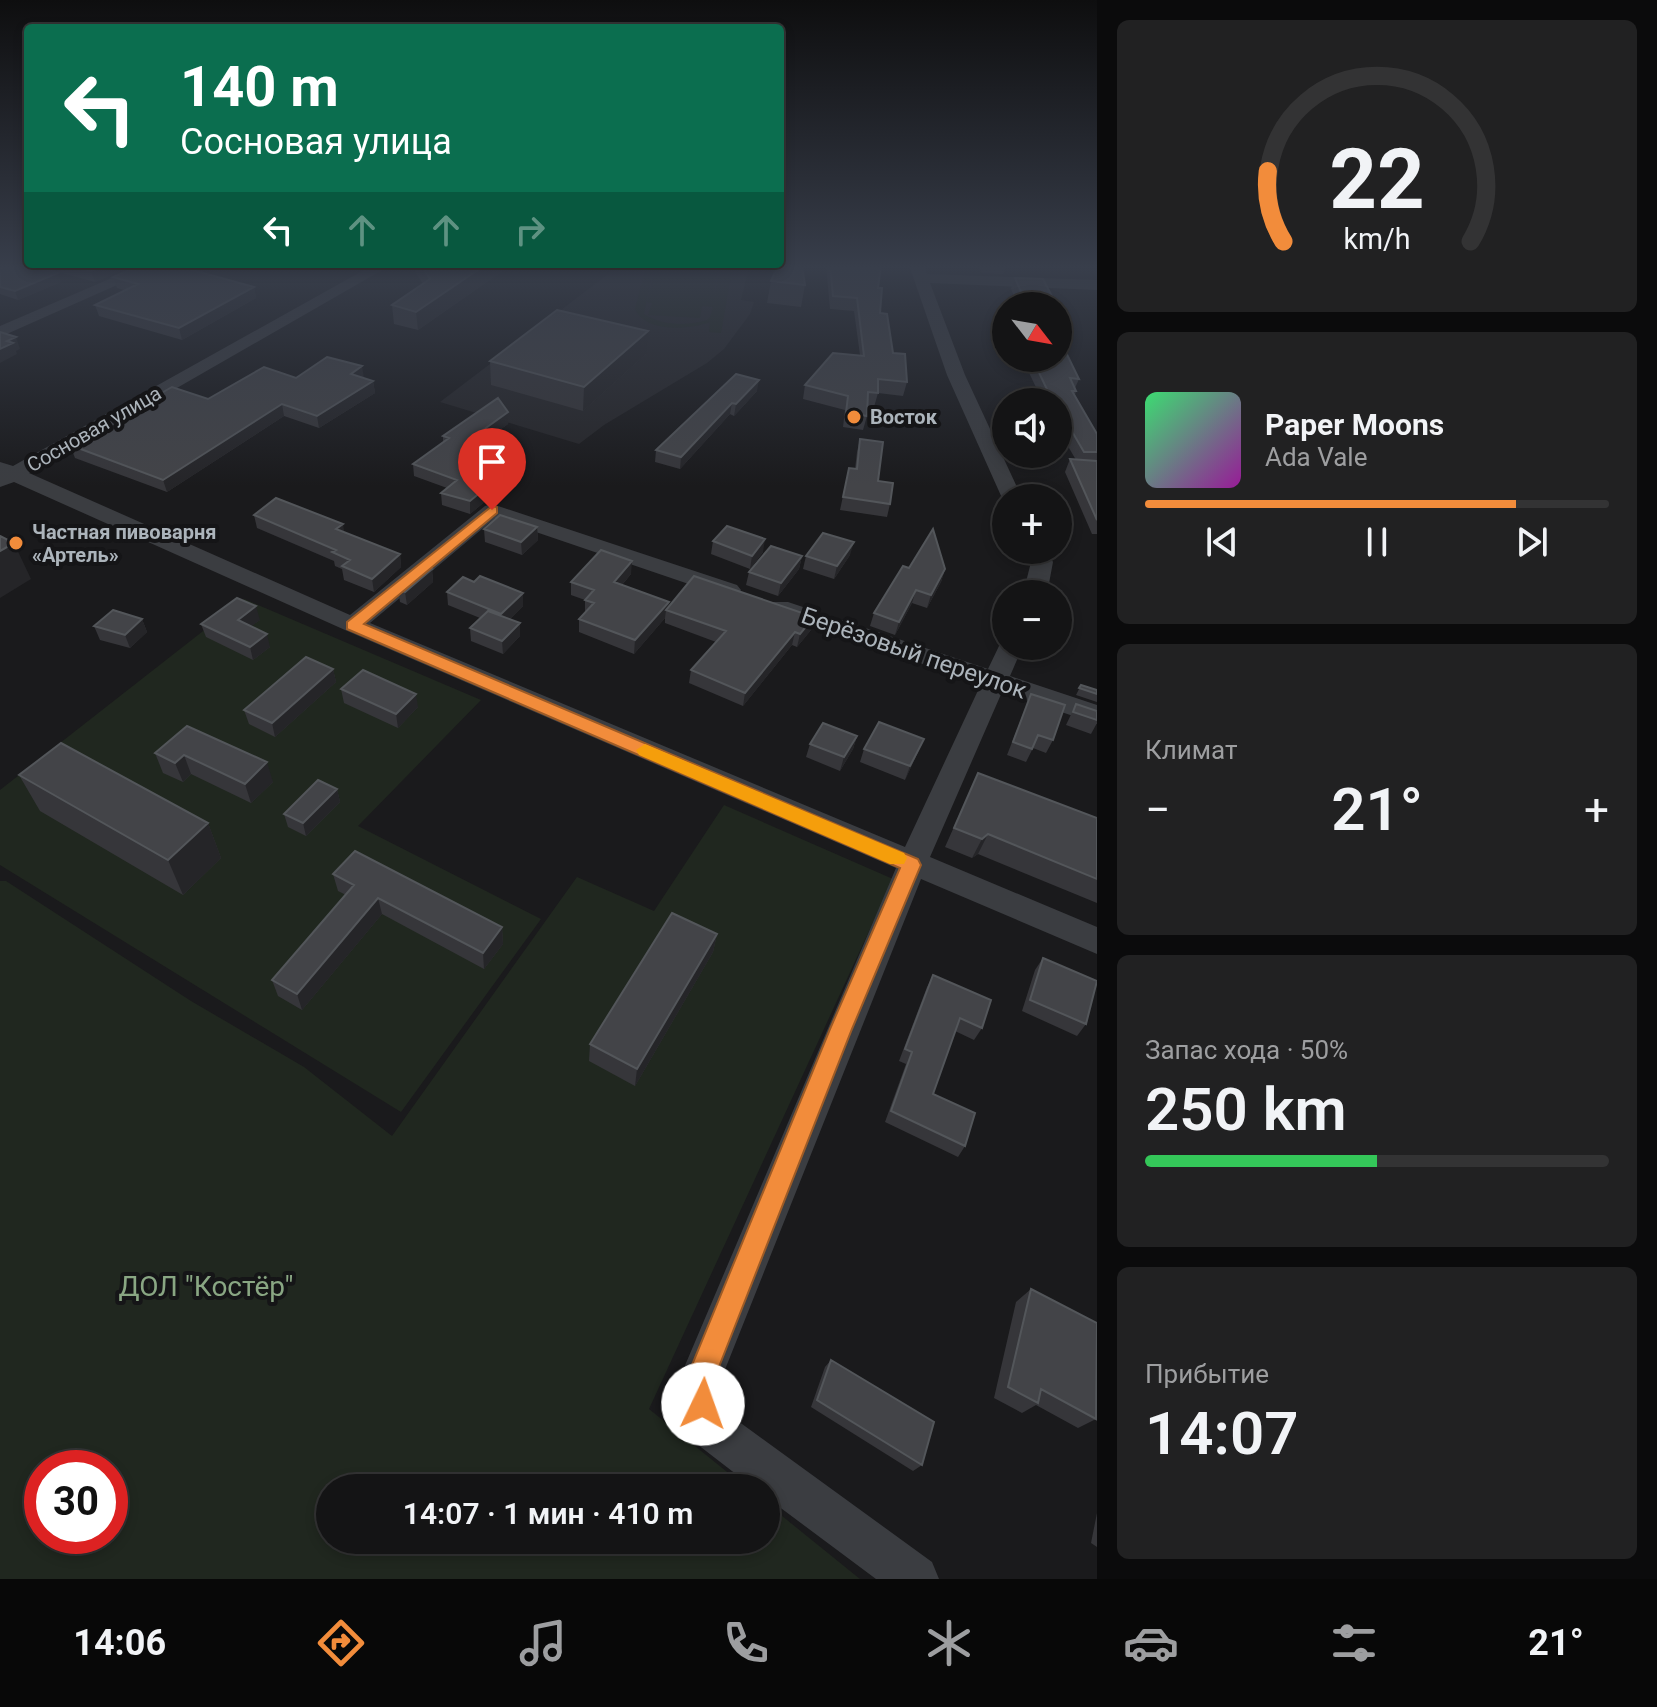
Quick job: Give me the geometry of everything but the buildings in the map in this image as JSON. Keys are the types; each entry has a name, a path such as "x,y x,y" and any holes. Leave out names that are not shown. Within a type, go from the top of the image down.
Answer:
{"street":[{"name":"Сосновая улица","path":"5,475 251,339"},
{"path":"943,339 1006,484"},
{"name":"Сосновая улица","path":"5,475 911,865 1097,941"},
{"name":"Берёзовый переулок","path":"353,625 492,510 1097,715"},
{"path":"915,1579 708,1426 699,1382 841,1029 911,865 1004,660"}],"shaded area":[{"path":"523,339 732,339 707,363 604,425 579,444 440,402"}],"green space":[{"path":"244,599 481,700 358,826 541,919 401,1112 0,865 0,790"},
{"name":"ДОЛ \"Костёр\"","path":"724,805 893,879 649,1409 730,1474 316,1474 316,1554 780,1554 780,1514 860,1579 0,1579 0,881 6,881 191,1001 304,1067 392,1136 577,877 654,911"}],"slow traffic":[{"path":"645,750 897,858"}],"place":[{"name":"Восток","path":"854,417"},
{"name":"Частная пивоварня «Артель»","path":"16,543"}],"route":[{"path":"492,510 353,625 911,865 841,1029 699,1382 703,1404"}]}
